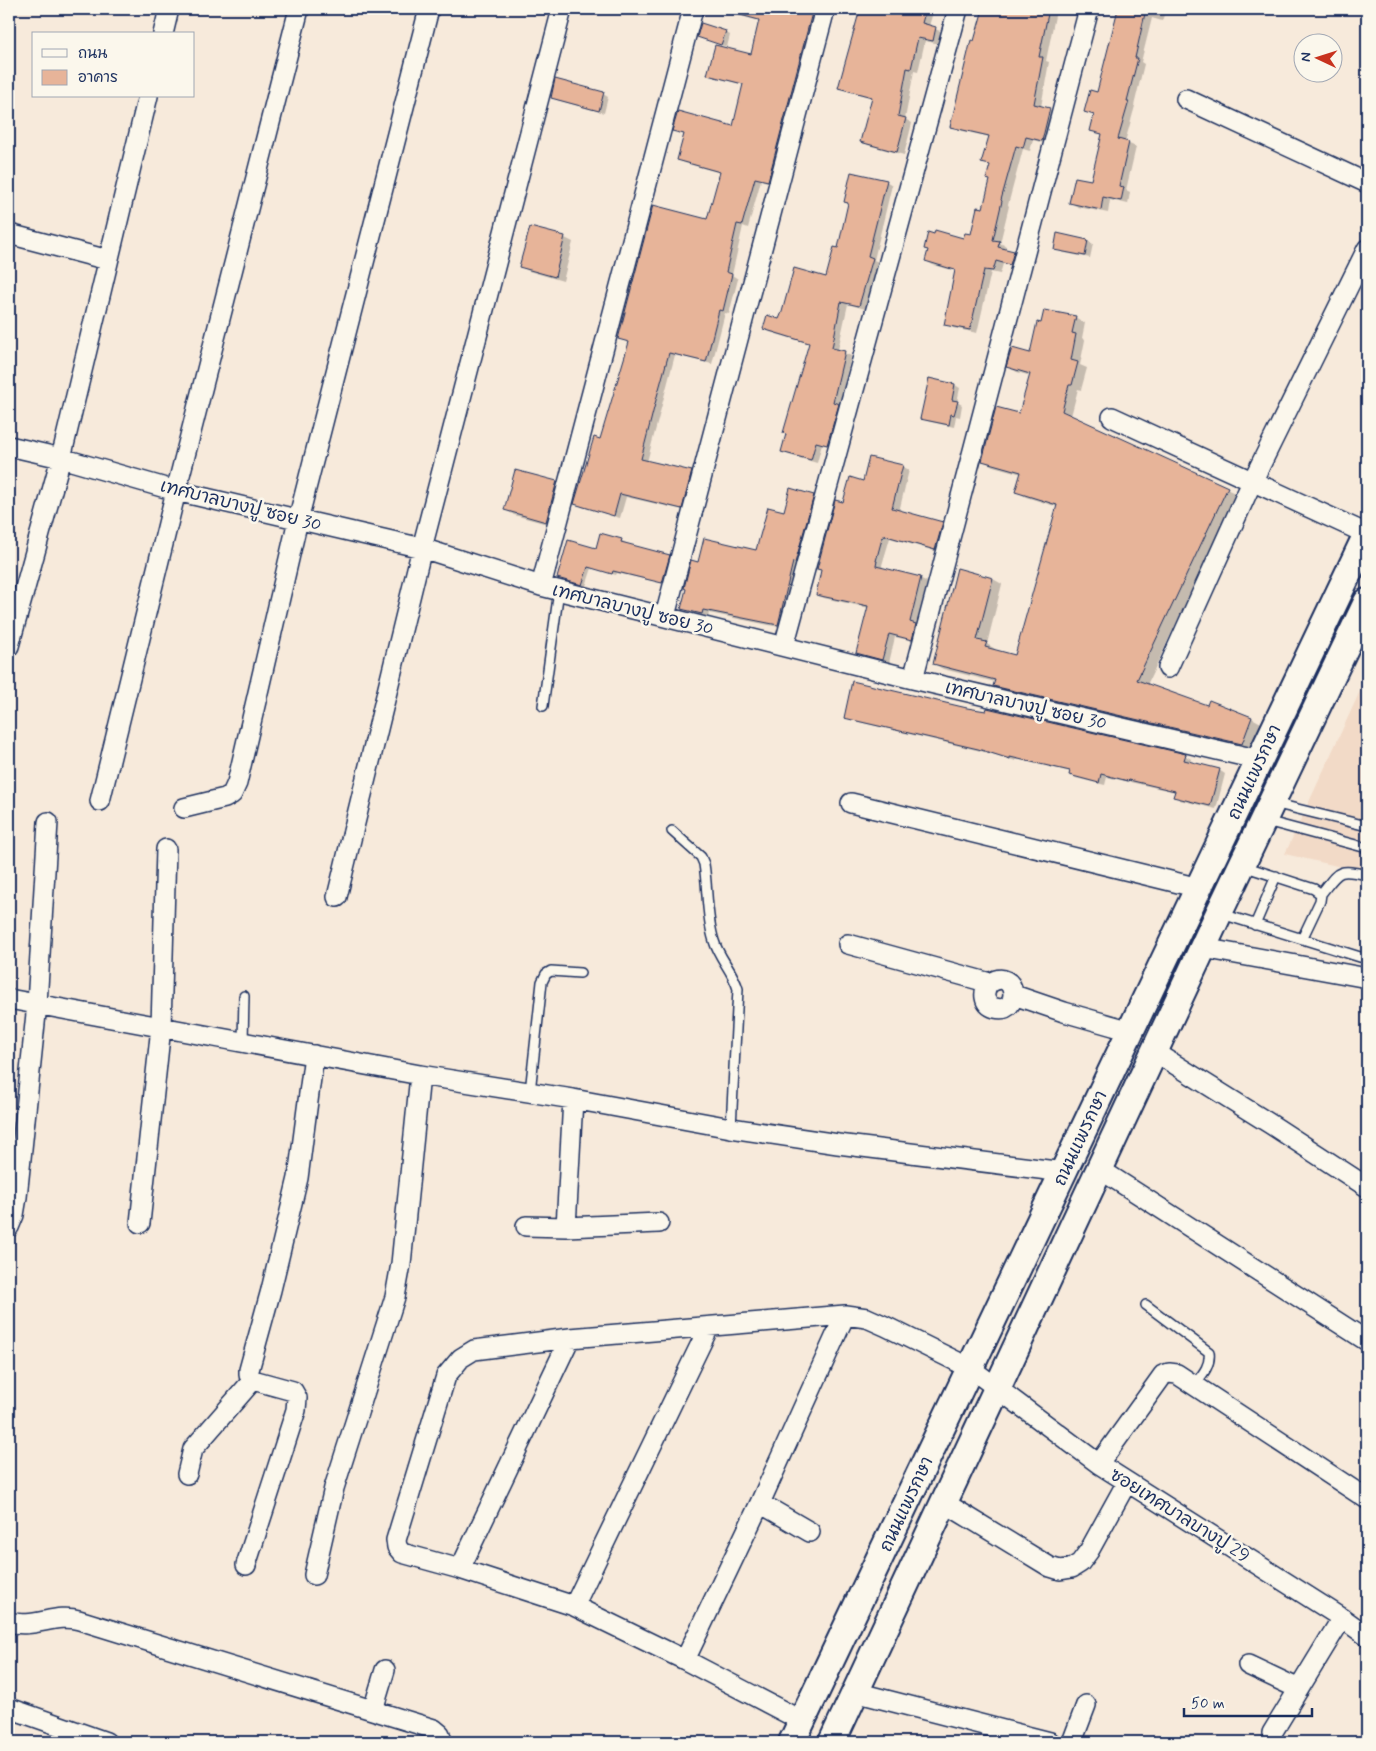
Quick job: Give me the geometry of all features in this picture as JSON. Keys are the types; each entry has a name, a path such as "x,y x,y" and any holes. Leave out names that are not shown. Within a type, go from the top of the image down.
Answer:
{"main road":[{"name":"ถนนแพรกษา","path":"797,1732 1367,534"},
{"name":"ถนนแพรกษา","path":"832,1742 1101,1170 1219,913 1367,602"}],"street":[{"path":"164,32 170,9"},
{"path":"100,801 176,490 299,9"},
{"path":"184,808 225,798 232,794 237,783 298,520 429,9"},
{"path":"337,897 422,548 562,9"},
{"path":"541,586 693,9"},
{"path":"665,616 825,9"},
{"path":"784,646 958,9"},
{"path":"913,679 1089,9"},
{"path":"9,646 61,458 148,98"},
{"path":"1186,100 1367,183"},
{"path":"9,234 108,260"},
{"path":"1168,668 1252,482 1367,249"},
{"path":"1112,417 1367,534"},
{"name":"เทศบาลบางปู ซอย 30","path":"9,446 61,458 176,490 422,548 541,586 913,679 1260,760"},
{"path":"851,803 1199,888"},
{"path":"9,1228 14,1215 17,1197 37,1004 48,822"},
{"path":"140,1223 160,1027 166,849"},
{"path":"848,944 990,983 999,979 1008,982 1014,995 1064,1012 1131,1030"},
{"path":"1203,948 1362,977"},
{"path":"9,999 420,1075 573,1099 731,1128 838,1144 1064,1172"},
{"path":"1154,1052 1272,1125 1367,1187"},
{"path":"246,1565 296,1410 297,1398 293,1391 253,1380 249,1376 249,1370 272,1290 298,1178 314,1055"},
{"path":"314,1575 334,1488 395,1297 401,1264 420,1075"},
{"path":"566,1227 573,1099"},
{"path":"1101,1170 1367,1341"},
{"path":"526,1226 566,1227 658,1223"},
{"path":"685,1660 760,1503 845,1315"},
{"name":"ซอยเทศบาลบางปู 29","path":"797,1732 685,1660 574,1606 460,1569 402,1553 397,1547 396,1540 446,1376 460,1358 474,1350 570,1338 845,1315 866,1318 970,1368 1099,1464 1342,1618 1367,1636"},
{"path":"574,1606 709,1327"},
{"path":"460,1569 570,1338"},
{"path":"1099,1464 1163,1375 1169,1373 1177,1374 1367,1499"},
{"path":"187,1474 193,1449 253,1380"},
{"path":"945,1504 1050,1567 1060,1570 1072,1568 1080,1563 1127,1482"},
{"path":"760,1503 810,1532"},
{"path":"9,1622 24,1625 70,1618 434,1729 440,1734 442,1742"},
{"path":"1272,1733 1342,1618"},
{"path":"1248,1665 1299,1689"},
{"path":"373,1710 385,1670"},
{"path":"855,1692 1050,1742"},
{"path":"1072,1742 1086,1705"},
{"path":"9,1708 106,1742"}],"lane":[{"path":"543,706 559,590"},
{"path":"1268,812 1367,826"},
{"path":"1268,812 1367,848"},
{"path":"672,832 701,858 704,864 710,927 714,943 734,977 738,989 731,1128"},
{"path":"1243,866 1314,889 1321,894"},
{"path":"1302,940 1320,901 1321,894 1336,874 1342,871 1367,875"},
{"path":"1255,925 1276,876"},
{"path":"1219,913 1302,940 1367,958"},
{"path":"530,1092 542,982 546,974 551,971 580,973"},
{"path":"243,1042 244,996"},
{"path":"1146,1305 1208,1352 1210,1360 1194,1385"}],"shaded area":[{"path":"1367,676 1367,873 1285,854"}],"building":[{"path":"734,9 813,9 768,181 755,178 742,225 737,224 726,272 732,274 723,311 719,310 706,362 669,353 656,400 641,459 692,471 682,509 620,494 614,516 574,504 594,437 600,439 629,342 618,339 653,205 707,219 720,172 677,160 684,134 672,131 678,111 733,126 743,84 707,75 715,45 751,54 759,20 733,13"},
{"path":"860,9 926,9 922,23 936,27 933,41 918,38 911,69 907,68 898,116 906,118 897,152 860,142 872,97 838,88"},
{"path":"983,9 1049,9 1039,57 1043,57 1034,104 1050,108 1042,141 1026,137 1023,148 1016,146 1001,200 993,240 1000,241 998,247 1014,251 1010,265 996,261 993,271 984,270 970,330 944,325 955,270 925,261 928,250 924,249 928,232 934,234 935,230 963,238 965,233 971,234 977,207 983,208 990,180 986,179 990,165 981,163 989,136 950,127 971,40 974,41"},
{"path":"1118,9 1146,9 1135,58 1138,58 1127,101 1129,101 1118,139 1129,142 1119,186 1124,187 1121,201 1103,197 1101,210 1069,203 1075,177 1091,180 1102,134 1090,131 1094,115 1084,112 1090,90 1097,92"},
{"path":"701,23 726,31 721,45 697,37"},
{"path":"555,79 604,92 599,111 551,98"},
{"path":"851,172 887,180 868,256 873,258 859,306 841,302 832,348 845,351 833,402 839,404 827,445 816,442 811,460 781,452 786,434 783,433 809,343 763,329 767,315 779,319 794,268 826,277 834,247 838,248 848,203 844,202"},
{"path":"530,227 565,236 555,277 519,267"},
{"path":"1057,233 1088,240 1085,256 1054,250"},
{"path":"1044,310 1076,316 1072,333 1076,334 1071,360 1078,362 1062,411 1228,487 1137,680 1207,705 1209,700 1252,717 1242,744 993,686 995,680 933,664 957,568 993,578 977,640 987,642 985,647 1015,655 1057,505 1015,492 1021,472 982,461 996,407 1019,413 1030,374 1006,367 1012,348 1030,353 1037,322 1041,323"},
{"path":"929,378 955,384 952,400 958,401 954,415 951,414 949,425 920,419"},
{"path":"869,457 903,465 892,508 943,522 935,550 883,535 876,566 921,577 910,622 916,624 912,640 889,634 882,660 856,653 868,606 816,595 821,570 817,569 835,500 843,502 850,477 863,481"},
{"path":"515,470 557,481 546,522 504,510"},
{"path":"790,488 814,495 795,563 793,562 778,625 703,610 702,614 681,609 691,560 698,562 704,538 756,550 768,507 784,511"},
{"path":"600,533 622,539 621,542 670,555 662,583 613,571 612,574 588,567 582,585 557,578 568,540 596,548"},
{"path":"852,681 967,708 986,711 987,708 1186,754 1184,760 1220,769 1210,806 1173,797 1175,791 1101,774 1099,783 1069,775 1070,771 1010,757 1010,759 978,749 844,718"}]}
